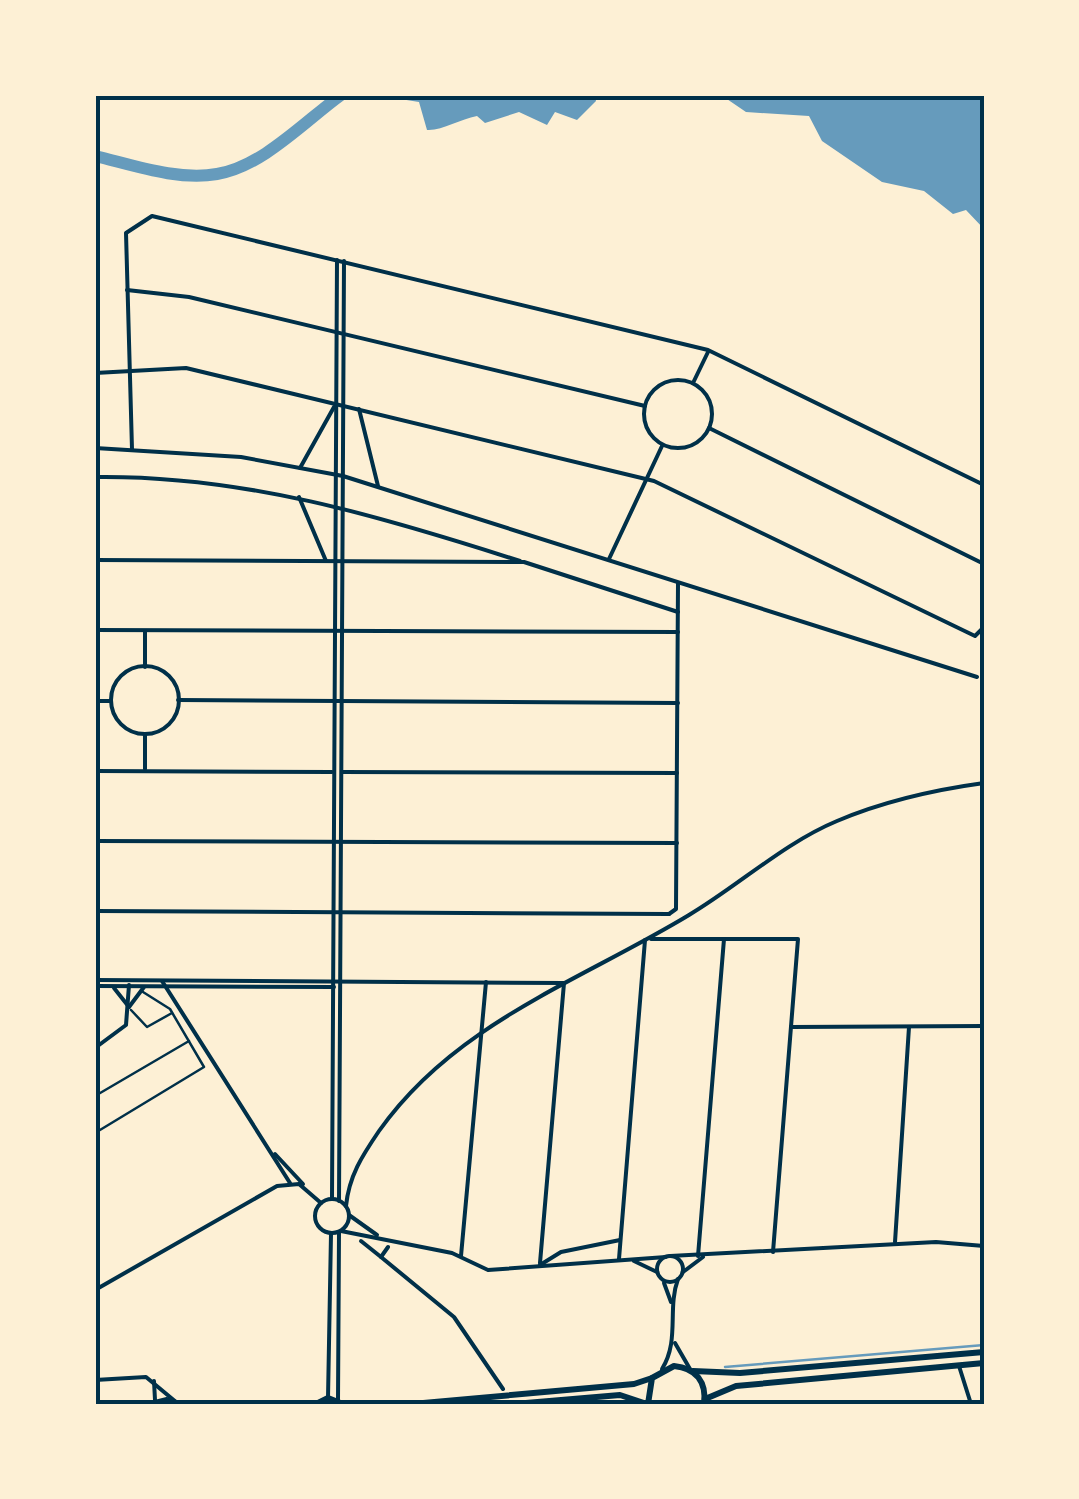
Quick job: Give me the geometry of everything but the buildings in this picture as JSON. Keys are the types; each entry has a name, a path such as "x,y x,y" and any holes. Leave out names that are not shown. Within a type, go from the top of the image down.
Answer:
{"main road":[{"path":"412,1404 634,1384 652,1378 662,1369 740,1373 984,1352"},
{"path":"691,1370 702,1380 704,1402 730,1386 984,1363"},
{"path":"514,1404 620,1395 648,1404 652,1378"},
{"path":"316,1404 328,1398 340,1402"},
{"path":"153,1403 178,1403"}],"street":[{"path":"132,449 126,234 152,216 708,350 984,485"},
{"path":"332,1199 340,261"},
{"path":"128,290 189,297 645,406"},
{"path":"693,384 708,350"},
{"path":"95,373 186,368 647,479 671,486 975,636 984,627"},
{"path":"674,380 693,384 708,399 709,428 686,447 663,445 646,426 645,406 661,384 674,380"},
{"path":"300,468 340,405"},
{"path":"360,410 378,486"},
{"path":"709,428 984,564"},
{"path":"608,558 663,445"},
{"path":"95,448 216,454 378,486 977,677"},
{"path":"95,477 208,483 339,506 678,612"},
{"path":"299,497 326,561"},
{"path":"95,560 524,562"},
{"path":"95,911 669,914 676,908 678,581"},
{"path":"95,630 678,632"},
{"path":"145,630 145,666"},
{"path":"145,666 166,674 178,700 171,722 144,734 121,724 111,701 118,679 145,666"},
{"path":"95,700 111,701"},
{"path":"178,700 678,703"},
{"path":"144,734 144,771"},
{"path":"95,771 677,773"},
{"path":"346,1206 352,1172 390,1116 426,1074 482,1029 672,925 836,821 898,799 984,784"},
{"path":"95,841 677,844"},
{"path":"669,914 672,925"},
{"path":"698,1256 724,939"},
{"path":"646,940 798,939 773,1252"},
{"path":"619,1260 646,940"},
{"path":"461,1256 486,982"},
{"path":"95,983 129,984 143,989 164,984"},
{"path":"95,983 564,984"},
{"path":"336,983 340,1200"},
{"path":"95,1048 124,1029 129,984"},
{"path":"164,984 290,1183"},
{"path":"540,1265 564,984"},
{"path":"112,986 129,1007"},
{"path":"129,1007 143,989"},
{"path":"791,1027 984,1026"},
{"path":"895,1244 909,1027"},
{"path":"263,1138 321,1203"},
{"path":"95,1290 277,1186 290,1183 306,1187"},
{"path":"321,1203 340,1200 350,1215 381,1236"},
{"path":"321,1203 315,1221 331,1234"},
{"path":"340,1402 340,1232 350,1215"},
{"path":"331,1234 381,1236 461,1256 480,1269 895,1244 984,1246"},
{"path":"328,1398 331,1234"},
{"path":"540,1265 566,1251 621,1240"},
{"path":"361,1241 454,1317 503,1388"},
{"path":"381,1256 388,1247"},
{"path":"661,1279 679,1278 706,1256"},
{"path":"658,1272 668,1257"},
{"path":"662,1369 674,1340 672,1303 680,1262 668,1257"},
{"path":"630,1260 658,1272 672,1303"},
{"path":"674,1340 691,1370"},
{"path":"959,1365 971,1404"},
{"path":"95,1380 141,1376 154,1381 178,1403"},
{"path":"153,1403 154,1381"}],"lane":[{"path":"95,1133 203,1069 173,1013 143,989"},
{"path":"129,1007 147,1027 173,1013"},
{"path":"95,1096 190,1040"}],"water":[{"path":"375,95 595,95 596,101 577,120 555,112 547,125 519,112 485,123 477,116 427,130 419,102"},
{"path":"721,95 984,95 984,229 966,210 953,214 924,191 882,182 822,141 809,116 746,112"}],"waterway":[{"path":"95,156 171,174 202,176 234,170 267,153 341,95"},
{"path":"725,1367 984,1345"}]}
